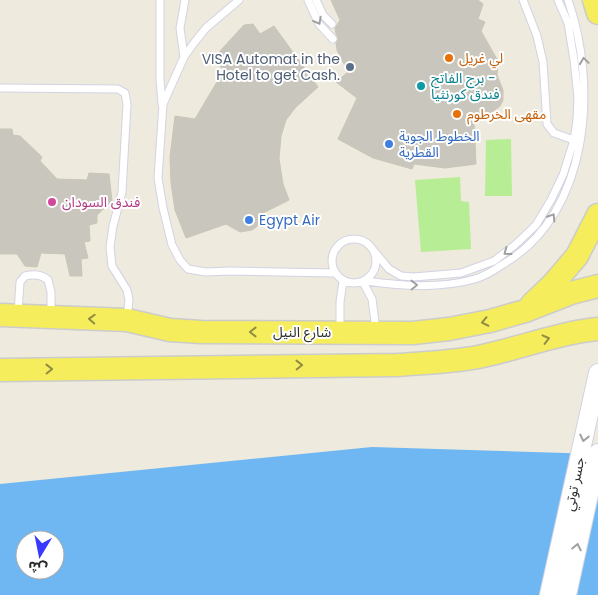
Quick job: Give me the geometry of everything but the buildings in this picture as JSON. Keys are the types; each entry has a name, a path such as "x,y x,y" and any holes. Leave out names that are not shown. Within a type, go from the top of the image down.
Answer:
{"main road":[{"path":"594,0 598,13"},
{"path":"524,311 553,284 577,256 598,216"},
{"name":"شارع النيل","path":"9,315 127,320 170,330 413,333 449,329 490,321 524,311 571,293 598,286"},
{"path":"0,370 398,365 478,357 578,331 598,329"}],"street":[{"name":"جسر توتي","path":"549,595 598,373"},
{"name":"جسر توتي","path":"567,595 598,453"}],"lane":[{"path":"160,0 160,79 162,104 158,178 172,245 180,260 188,269 206,272 335,273"},
{"path":"184,57 180,28 185,0"},
{"path":"162,104 184,57 206,28 239,0"},
{"path":"308,0 319,24 333,39"},
{"path":"316,0 323,15 332,24"},
{"path":"523,0 537,36 543,62 547,124 554,133 574,140"},
{"path":"558,0 568,23 574,60 578,98 574,140 551,200 536,225 515,246 494,261 461,273 408,277 393,272 368,244 352,239 343,242 336,248 332,256 335,273 343,281 352,284 364,282 412,286 476,279 519,255 542,233 558,208 572,179 584,128 586,100 585,71 575,17 568,0"},
{"path":"0,88 118,89 125,93 122,192 113,226 110,247 112,266 127,290 129,300 127,320"},
{"path":"364,282 372,275 376,268 377,259 374,251"},
{"path":"9,315 20,282 25,276 35,275 45,277 48,280 51,292 51,317"},
{"path":"340,332 340,302 343,281"},
{"path":"364,282 372,299 376,333"}],"green space":[{"path":"511,139 512,196 485,196 486,140"},
{"path":"460,177 461,201 469,202 471,249 421,252 415,180"}],"water":[{"path":"372,447 598,454 598,595 0,595 0,484"}],"place":[{"name":"لي غريل","path":"449,58"},
{"name":"VISA Automat in the Hotel to get Cash.","path":"350,67"},
{"name":"برج الفاتح - فندق كورنثيا","path":"421,86"},
{"name":"مقهى الخرطوم","path":"457,114"},
{"name":"الخطوط الجوية القطرية","path":"389,144"},
{"name":"فندق السودان","path":"52,202"},
{"name":"Egypt Air","path":"249,220"}]}
